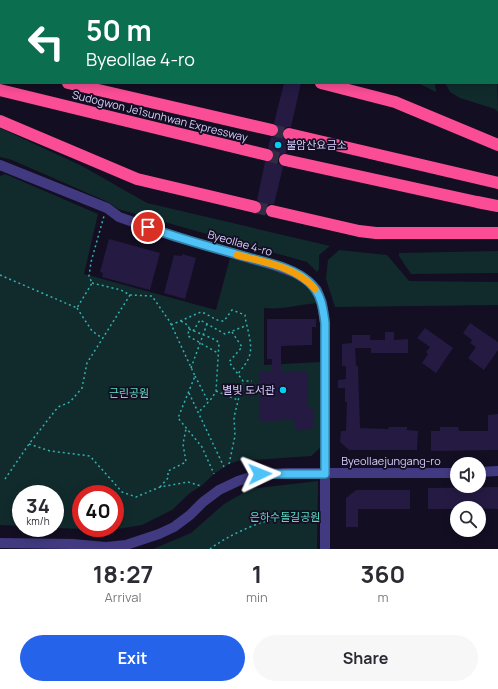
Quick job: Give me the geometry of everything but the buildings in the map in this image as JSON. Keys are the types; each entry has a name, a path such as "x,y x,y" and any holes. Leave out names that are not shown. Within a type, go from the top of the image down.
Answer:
{"highway":[{"name":"Sudogwon Je1sunhwan Expressway","path":"72,84 272,130"},
{"path":"325,84 395,102 498,145"},
{"name":"Sudogwon Je1sunhwan Expressway","path":"0,90 267,155"},
{"path":"0,121 137,179 255,207"},
{"path":"289,134 498,183"},
{"path":"285,160 498,206"},
{"path":"272,211 364,232 498,234"}],"street":[{"name":"Byeollae 4-ro","path":"0,165 107,208 119,217 176,237 288,270 308,281 316,290 322,303 325,323 325,549"},
{"path":"486,472 498,471"},
{"name":"Byeollaejungang-ro","path":"0,543 73,544 106,547 126,545 144,540 174,527 219,490 238,481 260,474 450,473"}],"path":[{"path":"92,283 89,276 91,262 107,208"},
{"path":"0,275 77,308 92,331 102,338"},
{"path":"92,283 121,290 130,295 152,296 171,325 208,402"},
{"path":"77,308 92,283"},
{"path":"5,479 29,444 58,407 70,402 82,388 87,363 130,295"},
{"path":"171,325 201,312 206,313 220,322 224,321 232,310 245,315 246,326 251,342 249,356 238,374"},
{"path":"180,320 189,326 189,329 219,342 216,391 198,413"},
{"path":"193,331 200,320 225,334 246,326"},
{"path":"191,368 207,324"},
{"path":"189,329 188,336 218,353"},
{"path":"229,464 235,436 234,417 243,381 229,362 242,347 232,332"},
{"path":"195,376 178,418 202,447 214,474"},
{"path":"243,381 252,381"},
{"path":"216,391 238,401"},
{"path":"188,392 224,467"},
{"path":"160,487 168,478 168,470 186,462 183,444 186,428"},
{"path":"29,444 50,451 90,456 122,492 136,497 160,487 188,482 201,486"},
{"path":"210,549 219,542 250,527 279,518 318,517"}],"green space":[{"path":"420,84 435,84 436,92"},
{"path":"446,84 497,84 498,112 495,109 460,98 450,92"},
{"path":"0,128 82,166 147,203 330,246 319,255 319,269 317,272 307,262 118,209 108,202 12,160 0,157"},
{"name":"근린공원","path":"5,174 98,214 84,274 216,310 230,258 296,276 310,286 312,293 319,303 278,308 264,308 264,365 320,362 321,447 311,456 238,461 229,464 190,493 172,510 142,525 124,528 124,485 72,485 72,529 64,528 64,485 12,485 12,526 0,525 0,176"},
{"path":"339,250 387,255 409,281 498,282 498,305 335,307 326,279 328,260"},
{"path":"498,251 498,273 411,274 399,256 399,253"},
{"name":"은하수돌길공원","path":"318,481 317,549 153,549 191,533 224,504 250,489"}],"tunnel":[{"path":"272,130 289,134"},
{"path":"267,155 285,160"},
{"path":"255,207 272,211"}],"slow traffic":[{"path":"237,255 295,273 308,281 315,289"}],"place":[{"name":"불암산요금소","path":"278,145"},
{"name":"별빛 도서관","path":"283,390"}],"route":[{"path":"148,227 295,273 308,281 316,290 322,303 325,323 325,474 260,474"}]}
